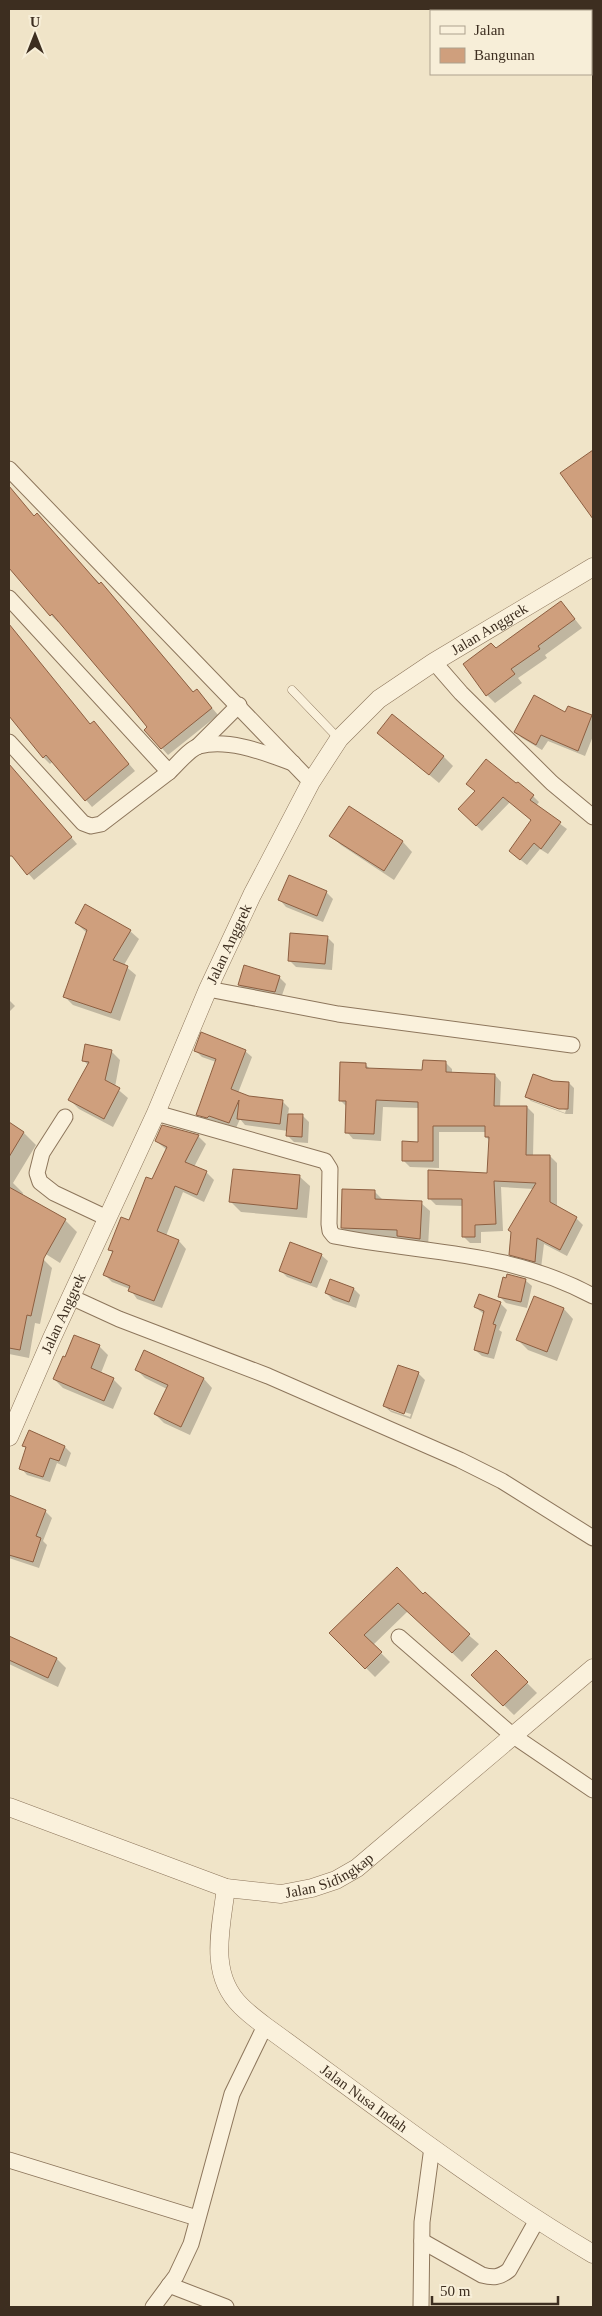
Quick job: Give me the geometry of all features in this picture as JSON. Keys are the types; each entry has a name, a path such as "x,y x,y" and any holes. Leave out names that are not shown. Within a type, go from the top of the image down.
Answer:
{"street":[{"path":"9,468 311,782"},
{"name":"Jalan Anggrek","path":"9,1438 71,1297 156,1113 208,989 252,895 311,782 339,739 379,699 434,662 593,567"},
{"path":"11,605 170,772"},
{"path":"434,662 461,693 552,783 593,817"},
{"path":"9,742 83,823 90,826 101,824 170,772 239,705"},
{"path":"197,747 226,744 261,752 295,764"},
{"path":"208,989 338,1014 572,1046"},
{"path":"156,1113 325,1161 330,1169 329,1224 330,1231 334,1236 460,1253 502,1261 552,1278 593,1296"},
{"path":"65,1117 42,1153 37,1173 40,1182 54,1193 107,1218"},
{"path":"71,1297 119,1319 268,1376 460,1460 502,1481 593,1538"},
{"path":"399,1637 512,1735 593,1790"},
{"name":"Jalan Sidingkap","path":"9,1807 226,1888 281,1894 312,1888 336,1880 357,1868 593,1668"},
{"name":"Jalan Nusa Indah","path":"226,1888 218,1943 221,1969 228,1989 240,2005 265,2026 472,2177 593,2254"},
{"path":"153,2307 176,2276 191,2244 232,2094 265,2026"},
{"path":"421,2307 422,2222 432,2147"},
{"path":"9,2160 197,2218"},
{"path":"422,2240 482,2275 502,2276 509,2270 537,2220"},
{"path":"169,2285 226,2307"}],"lane":[{"path":"292,690 339,739"}],"building":[{"path":"593,450 593,519 560,473"},
{"path":"9,486 34,516 37,513 99,584 101,582 193,692 197,689 212,708 161,749 144,730 147,727 130,706 52,614 50,616 9,568"},
{"path":"561,601 575,619 538,646 540,649 511,669 515,674 486,696 463,664 491,643 496,648"},
{"path":"9,624 90,724 94,721 129,764 85,801 46,755 43,758 9,716"},
{"path":"534,695 565,712 568,706 592,715 578,751 541,735 536,745 514,732"},
{"path":"392,714 444,756 429,775 377,733"},
{"path":"486,759 534,795 530,800 561,822 541,849 534,843 520,860 509,851 531,820 503,797 476,826 458,809 475,791 466,784"},
{"path":"9,764 72,837 27,875 12,856 9,856"},
{"path":"349,806 403,841 384,871 329,836"},
{"path":"289,875 327,891 317,916 278,900"},
{"path":"85,904 131,930 113,960 128,966 111,1013 63,997 87,930 75,923"},
{"path":"290,933 328,936 325,964 288,961"},
{"path":"244,965 280,976 275,992 238,985"},
{"path":"201,1032 246,1050 231,1089 249,1096 283,1100 280,1124 237,1119 239,1100 229,1123 209,1116 207,1118 196,1115 216,1059 194,1051"},
{"path":"85,1044 112,1050 105,1080 120,1088 104,1119 68,1100 89,1062 82,1061"},
{"path":"423,1060 446,1061 446,1072 495,1074 494,1106 527,1106 526,1155 550,1155 550,1202 577,1217 560,1250 537,1238 535,1262 509,1255 511,1232 508,1230 536,1183 494,1181 496,1224 475,1225 475,1237 462,1237 462,1199 428,1199 428,1170 487,1173 489,1137 485,1137 485,1126 433,1126 433,1161 402,1161 402,1141 418,1142 418,1102 376,1100 374,1134 345,1133 346,1101 339,1101 340,1062 366,1063 366,1068 422,1070"},
{"path":"533,1074 553,1081 569,1082 568,1109 559,1109 525,1097"},
{"path":"288,1114 303,1114 302,1137 286,1136"},
{"path":"9,1122 24,1132 9,1157"},
{"path":"162,1125 199,1135 185,1162 207,1171 197,1195 175,1186 157,1231 179,1240 154,1301 128,1291 130,1286 103,1275 113,1251 108,1250 121,1217 129,1220 146,1177 152,1179 167,1147 155,1141"},
{"path":"233,1169 300,1175 297,1209 229,1202"},
{"path":"9,1187 66,1219 44,1258 31,1316 27,1315 20,1350 9,1348"},
{"path":"342,1189 375,1190 375,1199 422,1201 420,1239 397,1236 397,1230 341,1228"},
{"path":"290,1242 322,1254 311,1283 279,1271"},
{"path":"507,1274 526,1279 521,1302 498,1297 503,1277 506,1278"},
{"path":"330,1279 354,1288 349,1302 325,1293"},
{"path":"479,1294 501,1302 493,1324 496,1325 488,1354 474,1350 484,1311 474,1307"},
{"path":"534,1296 564,1308 547,1352 516,1340"},
{"path":"74,1335 100,1345 91,1368 114,1378 104,1401 53,1379"},
{"path":"144,1350 204,1378 181,1427 154,1414 168,1385 135,1370"},
{"path":"398,1365 419,1372 404,1414 383,1406"},
{"path":"29,1430 65,1446 59,1461 50,1458 43,1477 19,1469 26,1447 22,1446"},
{"path":"9,1495 46,1510 36,1536 41,1538 33,1562 9,1555"},
{"path":"397,1567 423,1594 425,1592 470,1634 452,1653 398,1603 364,1635 382,1652 365,1669 329,1633"},
{"path":"9,1636 57,1658 48,1678 9,1660"},
{"path":"496,1650 528,1682 503,1706 471,1675"}]}
